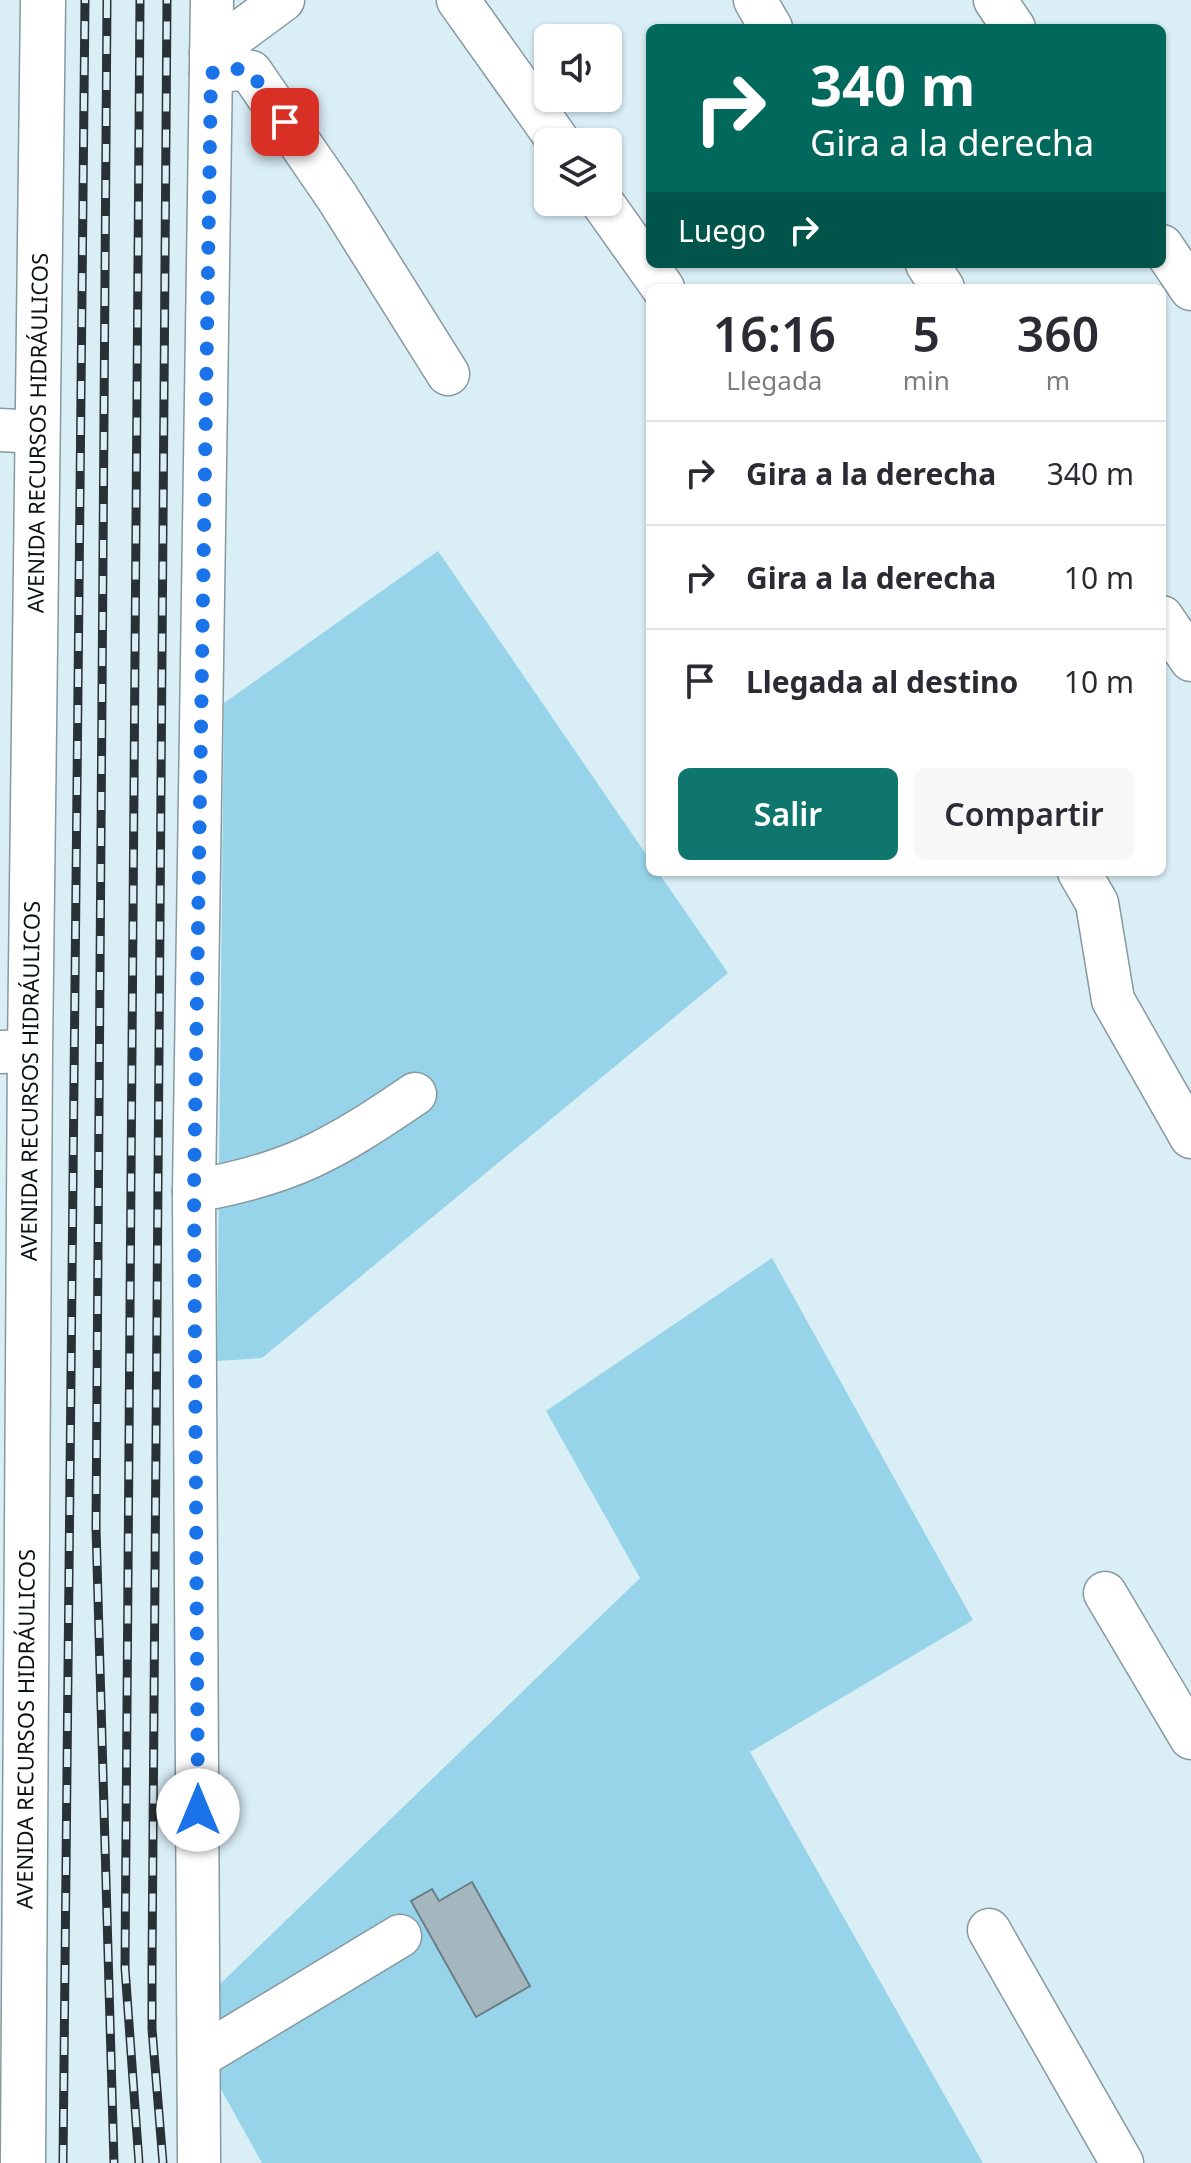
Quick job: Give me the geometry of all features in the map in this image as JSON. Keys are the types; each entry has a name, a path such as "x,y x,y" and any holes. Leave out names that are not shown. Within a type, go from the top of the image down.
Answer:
{"main road":[{"name":"AVENIDA RECURSOS HIDRÁULICOS","path":"23,2163 12,1840 19,431 43,0"}],"street":[{"path":"199,2163 194,1191 212,0"},
{"path":"211,63 283,0"},
{"path":"458,0 549,128"},
{"path":"755,0 769,24"},
{"path":"995,0 1011,24"},
{"path":"211,63 251,72 337,197 448,374"},
{"path":"612,216 646,264"},
{"path":"1166,252 1191,289"},
{"path":"1166,623 1191,660"},
{"path":"1081,876 1097,903 1113,1000 1191,1137"},
{"path":"194,1191 246,1182 295,1166 338,1146 415,1094"},
{"path":"1105,1593 1191,1738"},
{"path":"989,1930 1122,2163"},
{"path":"199,2057 400,1936"}],"shaded area":[{"path":"438,551 646,854 646,876 661,876 728,973 262,1358 217,1361 224,703"},
{"path":"772,1258 973,1620 750,1752 983,2163 262,2163 218,2084 218,1986 640,1578 546,1411"}],"building":[{"path":"472,1882 530,1986 476,2017 411,1901 432,1889 439,1901"}],"railway":[{"path":"63,2163 85,0"},
{"path":"107,0 96,1527 114,2163"},
{"path":"139,2163 125,1968 140,0"},
{"path":"163,2163 152,2029 152,1968 167,0"}],"route":[{"path":"198,1810 194,1191 211,73 237,69 251,72 285,122"}]}
